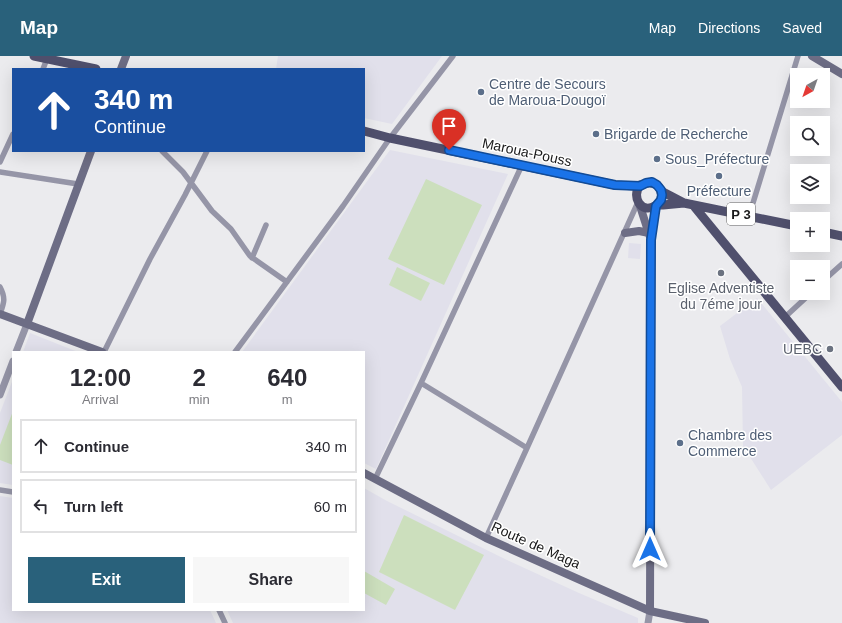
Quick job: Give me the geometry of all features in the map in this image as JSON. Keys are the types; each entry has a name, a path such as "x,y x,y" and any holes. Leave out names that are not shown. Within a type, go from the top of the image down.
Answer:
{"main road":[{"path":"34,56 48,57 92,68"},
{"path":"121,68 126,56"},
{"path":"812,56 842,74"},
{"name":"Maroua-Pouss","path":"365,132 615,185"},
{"path":"27,324 91,152"},
{"path":"615,185 638,201 646,208 651,208 657,205 661,200 661,190 652,182 640,186 636,191 638,201 650,237"},
{"path":"615,185 640,186"},
{"name":"P 3","path":"661,190 684,203"},
{"name":"P 3","path":"657,205 684,203 790,225"},
{"path":"650,611 650,237 657,205"},
{"path":"693,205 842,387"},
{"path":"625,233 639,231 650,237"},
{"path":"830,233 842,236"},
{"path":"0,314 100,351"},
{"name":"Route de Maga","path":"365,474 486,538 650,611 705,623"}],"street":[{"path":"236,351 343,206 390,138 453,56"},
{"path":"749,216 798,56"},
{"path":"43,68 48,57"},
{"path":"0,162 12,136"},
{"path":"163,152 179,168 214,213 231,229 252,258 287,282"},
{"path":"104,351 206,152"},
{"path":"375,479 522,165"},
{"path":"0,172 78,184"},
{"path":"486,538 625,233 638,201"},
{"path":"252,258 266,225"},
{"path":"830,275 842,264"},
{"path":"0,287 3,292 4,301 0,314"},
{"path":"785,317 803,300"},
{"path":"16,351 27,324"},
{"path":"0,395 12,364"},
{"path":"421,383 527,448"},
{"path":"0,490 12,492"},
{"path":"219,611 225,623"},
{"path":"648,623 650,611"}],"shaded area":[{"path":"278,56 442,56 392,124 365,118 365,68 276,68"},
{"path":"390,150 508,174 376,469 365,464 365,351 243,351"},
{"path":"629,243 641,244 640,259 628,258"},
{"path":"757,298 842,402 842,435 771,490 743,446 742,387 730,359 720,326"},
{"path":"30,333 75,351 23,351"},
{"path":"12,382 12,485 0,483 0,413"},
{"path":"365,489 387,501 507,560 638,618 638,623 233,623 227,611 365,611"},
{"path":"0,496 12,498 12,611 210,611 216,623 0,623"}],"green space":[{"path":"426,179 482,205 444,285 388,259"},
{"path":"397,267 430,283 421,301 389,285"},
{"path":"12,414 12,465 0,460 0,445"},
{"path":"404,515 484,555 455,610 379,572"},
{"path":"365,572 395,589 386,605 365,594"}],"place":[{"name":"Centre de Secours de Maroua-Dougoï","path":"481,92"},
{"name":"Brigarde de Recherche","path":"596,134"},
{"name":"Sous_Préfecture","path":"657,159"},
{"name":"Préfecture","path":"719,176"},
{"name":"Eglise Adventiste du 7éme jour","path":"721,273"},
{"name":"UEBC","path":"830,349"},
{"name":"Chambre des Commerce","path":"680,443"}],"route":[{"path":"449,150 615,185 640,186 652,182 661,190 661,200 656,206 651,240 650,549"}]}
